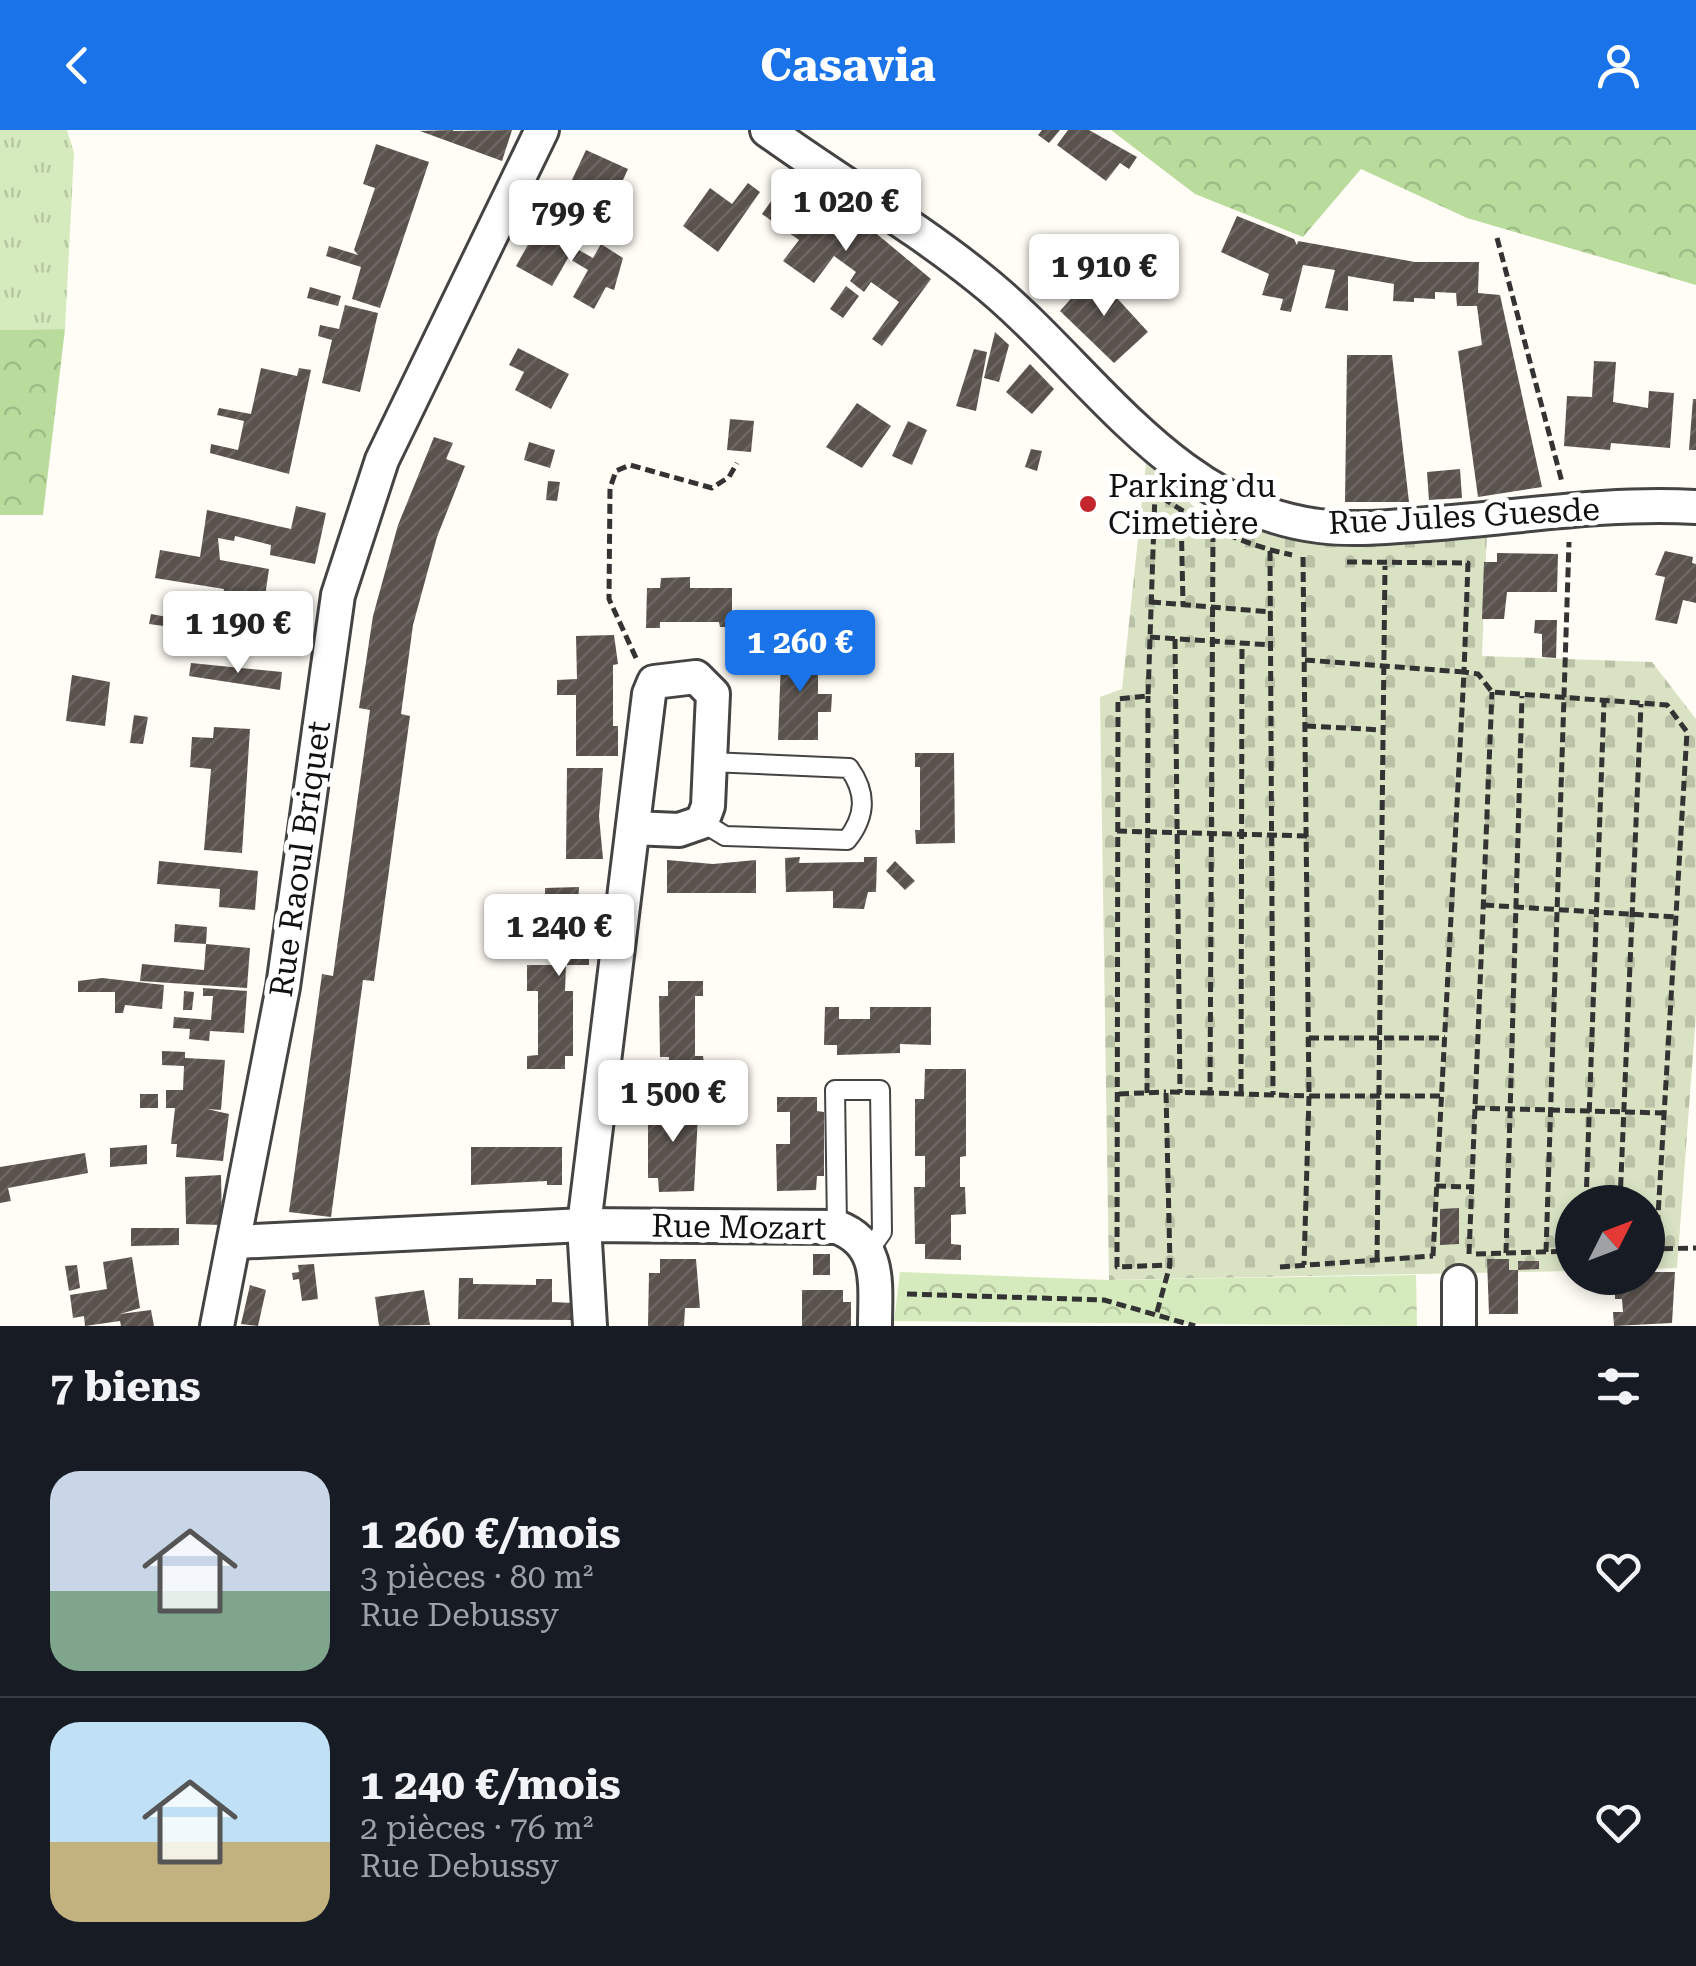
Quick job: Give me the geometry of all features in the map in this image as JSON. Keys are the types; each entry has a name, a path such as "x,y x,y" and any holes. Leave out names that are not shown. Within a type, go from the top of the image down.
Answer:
{"street":[{"name":"Rue Raoul Briquet","path":"217,1326 283,987 338,595 382,460 542,130"},
{"name":"Rue Jules Guesde","path":"767,130 976,275 1029,321 1162,454 1225,497 1266,516 1321,527 1388,527 1645,504 1696,508"},
{"path":"590,1326 584,1225 633,828 654,682 696,677 712,694 708,806 702,822 679,830 633,828"},
{"name":"Rue Mozart","path":"236,1242 584,1225 837,1227 856,1234 870,1250 874,1326"},
{"path":"1458,1326 1461,1264"}],"lane":[{"path":"702,822 725,836 847,840 861,822 862,787 848,768 709,762"},
{"path":"837,1227 835,1090 880,1090 882,1232 870,1250"}],"path":[{"path":"1497,238 1570,512 1546,1252"},
{"path":"654,682 626,644 609,599 610,488 616,471 630,465 712,488 729,477 737,463"},
{"path":"1147,1093 1148,696 1155,494 1213,531 1270,551 1314,559"},
{"path":"1210,1093 1213,516 1225,497"},
{"path":"1181,511 1183,605"},
{"path":"1270,551 1272,1095"},
{"path":"1303,558 1310,1096 1304,1265"},
{"path":"1332,561 1384,566 1468,562 1433,1256"},
{"path":"1376,1260 1384,566"},
{"path":"1151,602 1270,612"},
{"path":"1150,637 1271,645"},
{"path":"1176,639 1180,1093"},
{"path":"1241,1094 1242,643"},
{"path":"1304,660 1478,674 1492,692 1472,1187 1461,1264"},
{"path":"1492,692 1667,705 1687,732 1660,1185"},
{"path":"1148,696 1118,700 1117,1268 1170,1265"},
{"path":"1506,1253 1522,696"},
{"path":"1587,1185 1604,702"},
{"path":"1621,1185 1641,704"},
{"path":"1305,726 1383,730"},
{"path":"1117,831 1307,836"},
{"path":"1483,905 1676,917"},
{"path":"1309,1038 1445,1038"},
{"path":"1157,1312 1170,1265 1166,1092"},
{"path":"1118,1094 1441,1096"},
{"path":"1475,1108 1664,1114"},
{"path":"1436,1186 1472,1187"},
{"path":"1665,1249 1696,1248"},
{"path":"1280,1267 1433,1256 1461,1264 1506,1253 1555,1252"},
{"path":"875,1292 1104,1300 1157,1312 1195,1326"}],"green space":[{"path":"0,130 67,130 74,153 65,329 0,330"},
{"path":"1111,130 1696,130 1696,285 1467,218 1361,169 1303,237 1195,194"},
{"path":"65,329 43,515 0,515 0,330"},
{"path":"1146,463 1201,513 1314,538 1487,533 1482,656 1652,662 1696,719 1696,1014 1677,1268 1665,1268 1665,1185 1555,1185 1555,1271 1109,1280 1100,697 1122,689"},
{"path":"900,1272 1109,1280 1416,1275 1417,1326 894,1321"}],"building":[{"path":"512,130 502,161 420,131"},
{"path":"1042,130 1060,130 1049,143 1038,135"},
{"path":"1068,130 1089,130 1137,157 1129,169 1120,163 1106,181 1057,145"},
{"path":"376,144 429,162 380,308 352,299 361,267 326,256 329,246 358,255 354,250 375,188 363,184"},
{"path":"586,150 628,169 606,217 564,197"},
{"path":"787,179 821,209 814,219 844,242 860,220 931,279 882,346 872,339 899,302 871,282 864,292 850,281 856,272 834,256 814,283 783,261 799,240 762,214"},
{"path":"748,183 760,192 718,252 683,226 710,188 732,204"},
{"path":"1237,216 1294,239 1297,245 1298,241 1415,262 1479,262 1478,293 1500,295 1542,487 1478,497 1458,351 1482,345 1477,306 1457,306 1456,293 1435,292 1435,299 1414,298 1414,302 1393,301 1394,284 1348,276 1348,311 1325,308 1335,270 1303,265 1291,312 1280,310 1283,299 1262,295 1269,274 1221,252"},
{"path":"538,227 593,258 601,244 623,258 614,290 606,287 594,309 573,297 588,270 568,258 552,286 516,266"},
{"path":"1094,273 1148,332 1114,363 1060,311"},
{"path":"846,286 859,296 843,318 830,309"},
{"path":"310,287 341,296 338,306 307,298"},
{"path":"345,305 378,313 360,392 322,383 332,340 318,336 320,325 339,329"},
{"path":"995,332 1009,345 999,382 984,378"},
{"path":"518,348 569,374 551,409 515,390 524,372 509,365"},
{"path":"974,349 987,352 976,411 956,406"},
{"path":"1347,355 1392,355 1409,502 1345,502"},
{"path":"1594,361 1616,362 1613,402 1648,408 1649,391 1674,393 1670,448 1611,443 1610,450 1564,446 1567,396 1592,397"},
{"path":"1030,364 1054,389 1032,414 1006,392"},
{"path":"261,368 297,376 299,368 311,370 289,474 210,453 211,444 238,450 244,421 217,415 219,408 251,414"},
{"path":"1693,399 1696,450 1689,450"},
{"path":"857,403 891,426 862,468 826,447"},
{"path":"730,419 754,421 751,452 727,450"},
{"path":"908,421 927,430 912,465 892,456"},
{"path":"434,437 453,443 446,459 465,466 437,537 413,625 401,714 410,716 374,981 363,980 331,1217 289,1212 322,974 333,976 370,710 359,708 373,616 398,525"},
{"path":"529,442 555,450 550,468 524,460"},
{"path":"1031,449 1042,451 1037,471 1025,467"},
{"path":"1460,469 1462,498 1429,500 1427,472"},
{"path":"548,481 560,482 557,501 546,500"},
{"path":"296,506 326,513 315,564 270,555 271,545 235,536 234,541 218,538 220,560 269,569 257,651 164,636 164,626 149,624 151,614 183,620 187,592 202,595 200,611 220,615 224,589 155,578 160,550 200,557 207,510 291,529"},
{"path":"1665,551 1693,557 1692,563 1696,564 1696,603 1683,600 1677,624 1655,620 1665,577 1655,575"},
{"path":"1497,553 1558,554 1557,592 1507,592 1504,619 1482,619 1484,562 1497,562"},
{"path":"690,577 690,588 732,588 732,627 720,627 719,622 660,622 660,628 646,628 647,588 660,588 661,578"},
{"path":"1535,620 1557,620 1556,658 1542,657 1542,634 1534,633"},
{"path":"614,635 618,664 613,665 613,726 618,726 618,756 576,756 576,695 557,695 557,680 577,679 576,636"},
{"path":"777,648 818,648 818,694 832,694 831,712 818,712 818,740 778,740 781,661 777,660"},
{"path":"191,663 282,672 280,690 189,676"},
{"path":"72,675 110,682 105,726 66,721"},
{"path":"134,715 148,717 143,744 130,743"},
{"path":"214,727 250,729 242,853 204,850 211,769 190,767 192,737 213,738"},
{"path":"915,753 954,753 955,843 916,844 915,830 920,830 920,767 915,767"},
{"path":"567,768 603,768 599,816 603,859 566,859"},
{"path":"800,857 799,863 864,862 864,857 877,857 876,892 868,892 864,909 833,908 833,891 786,892 785,858"},
{"path":"667,860 713,864 756,860 756,893 667,893"},
{"path":"159,861 258,871 255,910 219,907 220,889 157,884"},
{"path":"895,861 915,881 905,890 886,871"},
{"path":"579,887 578,902 589,902 589,965 566,965 565,991 573,991 573,1056 565,1056 565,1069 527,1069 527,1056 538,1055 538,991 527,991 527,965 555,965 555,903 545,903 545,888"},
{"path":"175,924 207,927 206,944 174,942"},
{"path":"206,944 250,948 247,988 140,981 142,964 204,970"},
{"path":"102,978 164,985 162,1009 125,1005 123,1013 115,1013 115,992 78,992 78,981"},
{"path":"668,981 703,981 703,996 695,996 695,1056 703,1056 705,1071 668,1073 669,1057 660,1057 659,996 668,996"},
{"path":"203,988 247,991 244,1033 210,1031 209,1041 189,1039 190,1029 173,1028 174,1017 211,1020 213,996 203,996"},
{"path":"184,991 194,992 192,1010 183,1010"},
{"path":"825,1007 839,1007 839,1019 870,1019 870,1007 931,1007 931,1045 900,1044 900,1053 837,1055 837,1045 824,1045"},
{"path":"162,1051 185,1052 185,1058 225,1060 221,1110 207,1109 229,1114 223,1161 176,1157 177,1144 171,1144 175,1108 166,1108 166,1090 183,1090 184,1066 162,1065"},
{"path":"925,1069 966,1069 966,1156 960,1157 960,1187 965,1187 966,1214 951,1215 951,1244 961,1245 961,1260 925,1259 925,1244 915,1244 914,1187 925,1187 925,1156 915,1156 915,1099 924,1099"},
{"path":"140,1094 158,1094 158,1108 140,1108"},
{"path":"777,1097 817,1097 817,1111 824,1112 824,1176 817,1176 816,1190 777,1191 776,1144 790,1144 790,1112 777,1112"},
{"path":"657,1099 694,1099 694,1116 698,1115 694,1191 659,1192 658,1178 648,1178 648,1115 657,1114"},
{"path":"147,1145 147,1164 110,1167 110,1148"},
{"path":"471,1147 562,1147 562,1185 547,1185 547,1181 471,1185"},
{"path":"85,1153 88,1173 8,1188 11,1201 0,1203 0,1167"},
{"path":"221,1175 222,1225 186,1224 185,1177"},
{"path":"1459,1208 1459,1244 1440,1245 1440,1209"},
{"path":"131,1228 179,1228 179,1245 131,1246"},
{"path":"813,1254 830,1254 830,1275 813,1275"},
{"path":"132,1257 140,1308 120,1314 151,1310 154,1326 121,1326 120,1321 85,1326 84,1316 73,1318 70,1295 107,1289 103,1262"},
{"path":"660,1259 696,1259 700,1308 685,1308 684,1326 648,1326 649,1273 660,1273"},
{"path":"1487,1259 1509,1259 1509,1270 1518,1270 1518,1314 1489,1314"},
{"path":"1518,1261 1539,1261 1539,1269 1518,1270"},
{"path":"314,1264 318,1299 302,1301 299,1279 293,1280 292,1273 299,1272 298,1265"},
{"path":"77,1265 80,1288 69,1291 65,1266"},
{"path":"1665,1272 1675,1272 1672,1323 1614,1326 1613,1312 1623,1312 1622,1299 1615,1299 1615,1295 1665,1295"},
{"path":"459,1278 473,1278 473,1284 536,1285 536,1279 552,1279 552,1302 573,1303 573,1320 458,1319"},
{"path":"250,1285 266,1290 258,1326 241,1324"},
{"path":"424,1290 430,1325 379,1326 375,1297"},
{"path":"802,1290 843,1290 843,1302 851,1302 851,1326 802,1326"}],"place":[{"name":"Parking du Cimetière","path":"1088,504"}]}
